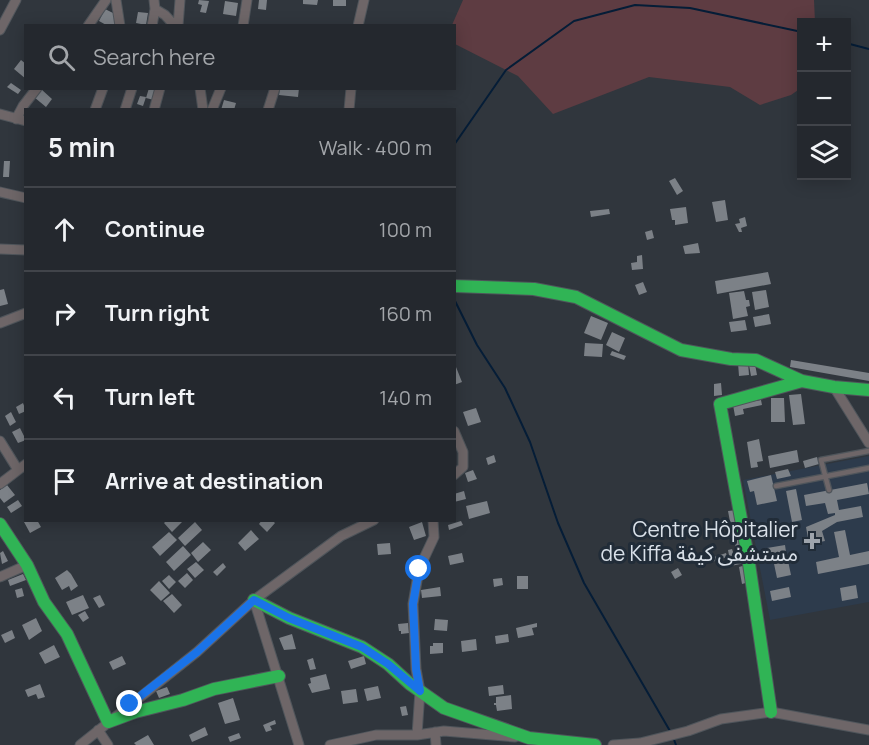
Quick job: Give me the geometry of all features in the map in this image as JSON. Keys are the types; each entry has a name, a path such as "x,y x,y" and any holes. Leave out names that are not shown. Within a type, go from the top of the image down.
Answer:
{"street":[{"path":"0,30 16,0"},
{"path":"89,24 106,0"},
{"path":"116,0 120,24"},
{"path":"177,24 180,0"},
{"path":"243,24 247,0"},
{"path":"358,0 359,21"},
{"path":"359,21 364,0"},
{"path":"155,4 175,24"},
{"path":"152,24 155,4"},
{"path":"27,108 36,90"},
{"path":"96,108 102,90"},
{"path":"126,108 131,90"},
{"path":"155,108 159,90"},
{"path":"200,90 203,108"},
{"path":"213,108 221,90"},
{"path":"269,108 274,90"},
{"path":"349,108 351,90"},
{"path":"0,114 21,120"},
{"path":"0,192 24,198"},
{"path":"0,249 24,250"},
{"path":"456,286 534,289 576,297 681,350 731,359 756,360 802,381 869,390"},
{"path":"0,323 24,313"},
{"path":"771,712 761,624 720,404 802,381"},
{"path":"834,387 869,443"},
{"path":"456,436 463,452 463,467 456,473"},
{"path":"0,441 22,467 0,484"},
{"path":"80,745 197,652 254,600 341,536 370,522"},
{"path":"417,735 420,691 416,669 413,604 419,569 434,537 433,522"},
{"path":"0,524 27,565 44,602 67,634 103,726 108,745"},
{"path":"0,576 27,565"},
{"path":"254,600 299,745"},
{"path":"254,600 289,618 362,647 388,664 444,708 526,741"},
{"path":"103,726 135,712 172,704 214,689 279,676"},
{"path":"613,745 640,743 688,731 721,719 771,712 869,730"},
{"path":"330,745 376,735 404,740 417,735 444,731 526,741 595,745"},
{"path":"435,732 436,745"}],"lane":[{"path":"829,490 821,460 869,451"},
{"path":"776,486 869,468"}],"shaded area":[{"path":"463,0 814,0 815,18 797,18 797,91 791,95 760,105 730,87 649,77 553,114 518,76 456,45 456,24 452,24"},
{"name":"Centre Hôpitalier de Kiffa مستشفى كيفة","path":"869,456 869,602 770,620 743,480"}],"building":[{"path":"199,0 209,1 206,13 200,12 202,5 198,4"},
{"path":"259,0 267,0 266,10 258,9"},
{"path":"303,0 318,0 317,5 303,4"},
{"path":"333,0 346,0 346,6 333,6"},
{"path":"225,1 238,3 236,16 223,14"},
{"path":"105,9 119,16 115,24 104,24 99,21"},
{"path":"138,12 148,13 146,24 136,23"},
{"path":"21,60 24,62 24,77 14,69"},
{"path":"11,83 21,90 18,94 7,87"},
{"path":"42,90 52,99 46,107 34,97"},
{"path":"148,90 156,90 154,100 146,98"},
{"path":"280,90 299,90 298,97 279,95"},
{"path":"140,96 146,97 143,106 137,104"},
{"path":"224,100 236,103 235,108 222,108"},
{"path":"4,161 10,161 9,177 3,177"},
{"path":"675,178 683,191 677,195 669,181"},
{"path":"725,200 728,220 716,222 712,202"},
{"path":"686,207 688,223 675,225 670,209"},
{"path":"609,209 610,214 591,217 590,211"},
{"path":"745,217 747,226 741,228 742,232 739,232 735,224 740,223 739,219"},
{"path":"652,230 654,238 647,240 645,232"},
{"path":"698,243 700,253 685,254 683,246"},
{"path":"642,255 643,269 632,270 631,263 637,262 637,256"},
{"path":"768,272 771,284 717,294 715,281"},
{"path":"643,282 647,292 639,295 635,285"},
{"path":"4,289 8,304 0,306 0,290"},
{"path":"766,290 769,307 755,310 752,292"},
{"path":"744,291 750,306 746,307 748,316 733,319 729,293"},
{"path":"769,314 771,324 755,327 753,317"},
{"path":"591,316 608,323 601,340 584,333"},
{"path":"745,320 747,330 731,332 729,322"},
{"path":"612,332 625,338 619,352 606,345"},
{"path":"585,343 603,344 602,357 584,356"},
{"path":"612,351 626,356 624,360 610,355"},
{"path":"791,360 869,373 869,381 790,367"},
{"path":"748,362 749,375 739,376 738,363"},
{"path":"755,364 757,375 751,376 749,365"},
{"path":"456,367 462,382 456,384"},
{"path":"721,383 722,395 714,396 714,384"},
{"path":"801,394 805,424 793,425 789,395"},
{"path":"771,398 784,398 785,422 771,422"},
{"path":"761,400 762,405 743,409 744,414 735,416 733,405"},
{"path":"23,403 24,412 19,414 16,407"},
{"path":"476,408 481,422 468,426 463,412"},
{"path":"11,412 16,422 10,426 5,416"},
{"path":"20,428 24,441 18,443 12,432"},
{"path":"759,439 763,461 757,462 758,467 751,468 747,442"},
{"path":"797,450 799,462 770,468 768,456"},
{"path":"494,455 496,462 488,465 486,458"},
{"path":"817,457 819,464 805,468 803,461"},
{"path":"788,469 791,476 777,479 775,472"},
{"path":"473,470 477,479 468,482 465,473"},
{"path":"771,475 777,501 757,505 754,491 750,492 747,481"},
{"path":"867,483 869,494 837,500 839,510 861,506 863,517 837,522 822,531 825,541 809,544 806,527 835,515 835,513 828,514 825,503 806,506 804,495"},
{"path":"7,485 15,495 4,503 0,498 0,490"},
{"path":"796,489 802,520 792,522 786,491"},
{"path":"464,491 466,499 456,502 456,493"},
{"path":"18,500 22,506 11,513 7,507"},
{"path":"487,501 490,513 469,519 466,506"},
{"path":"737,510 740,526 731,527 728,511"},
{"path":"461,521 463,525 449,530 448,525"},
{"path":"24,522 38,522 41,527 30,533"},
{"path":"165,522 182,522 172,532"},
{"path":"195,522 202,530 185,546 178,538"},
{"path":"260,522 275,523 267,532 259,524"},
{"path":"422,522 426,536 414,540 409,527"},
{"path":"782,524 784,533 774,535 772,526"},
{"path":"251,530 259,539 245,551 238,543"},
{"path":"741,530 745,546 736,548 732,532"},
{"path":"845,530 850,555 869,551 869,564 818,574 816,562 839,557 834,532"},
{"path":"169,532 177,540 160,556 152,547"},
{"path":"203,542 211,550 198,562 191,553"},
{"path":"390,543 391,554 378,555 377,544"},
{"path":"785,545 786,552 769,556 767,548"},
{"path":"183,546 191,555 174,571 166,562"},
{"path":"732,549 734,555 743,553 745,563 731,566 728,550"},
{"path":"3,551 8,561 2,564 0,553"},
{"path":"462,553 464,562 450,565 448,556"},
{"path":"726,553 727,557 709,563 708,559"},
{"path":"787,556 791,575 777,578 773,559"},
{"path":"196,562 204,570 195,578 187,569"},
{"path":"223,563 226,567 217,576 213,572"},
{"path":"746,565 749,582 742,584 739,567"},
{"path":"678,568 682,575 675,579 671,572"},
{"path":"67,570 78,586 71,591 69,586 62,590 55,578"},
{"path":"187,573 193,580 185,588 178,581"},
{"path":"23,574 26,580 10,586 8,580"},
{"path":"169,575 176,582 169,589 162,581"},
{"path":"517,576 528,576 528,589 517,589"},
{"path":"502,578 503,585 494,587 493,579"},
{"path":"159,581 170,593 161,601 150,590"},
{"path":"856,585 858,598 842,601 840,588"},
{"path":"440,587 441,596 422,598 421,590"},
{"path":"789,587 791,597 772,601 770,591"},
{"path":"22,588 24,596 17,598 15,590"},
{"path":"172,594 182,605 174,613 163,601"},
{"path":"83,595 89,608 72,615 66,602"},
{"path":"100,595 105,605 99,608 93,598"},
{"path":"85,611 89,618 83,622 78,615"},
{"path":"36,618 42,631 29,640 22,625"},
{"path":"435,619 448,620 447,631 434,630"},
{"path":"408,623 409,633 401,634 398,624"},
{"path":"537,623 537,627 532,628 534,635 518,638 516,628"},
{"path":"12,630 15,638 5,643 1,635"},
{"path":"292,634 296,649 284,650 279,638"},
{"path":"508,634 509,642 496,644 495,636"},
{"path":"476,639 477,650 462,652 461,641"},
{"path":"433,643 443,643 443,653 430,654 430,646 433,646"},
{"path":"54,645 60,657 45,664 39,653"},
{"path":"122,656 126,664 113,670 109,662"},
{"path":"364,656 366,664 351,669 348,661"},
{"path":"313,658 316,669 310,670 307,660"},
{"path":"326,674 330,689 312,693 308,684 311,683 310,678"},
{"path":"40,684 45,697 38,699 36,694 28,697 25,690"},
{"path":"503,685 504,694 489,696 488,687"},
{"path":"378,686 381,698 367,701 364,689"},
{"path":"167,687 170,694 159,698 156,691"},
{"path":"356,689 358,702 343,704 341,691"},
{"path":"511,695 512,709 497,711 494,705 496,697"},
{"path":"233,698 240,720 225,724 218,703"},
{"path":"406,706 408,715 402,716 400,707"},
{"path":"275,720 276,724 270,726 272,730 266,732 263,725"},
{"path":"205,727 208,735 192,742 189,735"},
{"path":"239,733 241,738 230,742 228,737"},
{"path":"148,735 154,745 134,743"}],"waterway":[{"path":"456,142 506,70 574,21 635,5 690,8 797,31"},
{"path":"851,44 869,49"},
{"path":"456,303 477,345 505,388 530,442 558,523 584,583 670,731"},
{"path":"673,737 676,745"}],"traffic: fast":[{"path":"456,286 534,289 576,297 681,350 731,359 756,360 802,381 869,390"},
{"path":"771,712 748,557 720,404 802,381"},
{"path":"0,524 27,565 44,602 67,634 108,722 214,689 279,676"},
{"path":"254,600 289,618 362,647 388,664 410,684 444,708 529,738 595,745"}],"place":[{"name":"Centre Hôpitalier de Kiffa مستشفى كيفة","path":"812,541"}],"route":[{"path":"130,704 197,652 254,600 289,618 362,647 388,664 420,691 416,669 413,604 419,569"}]}
